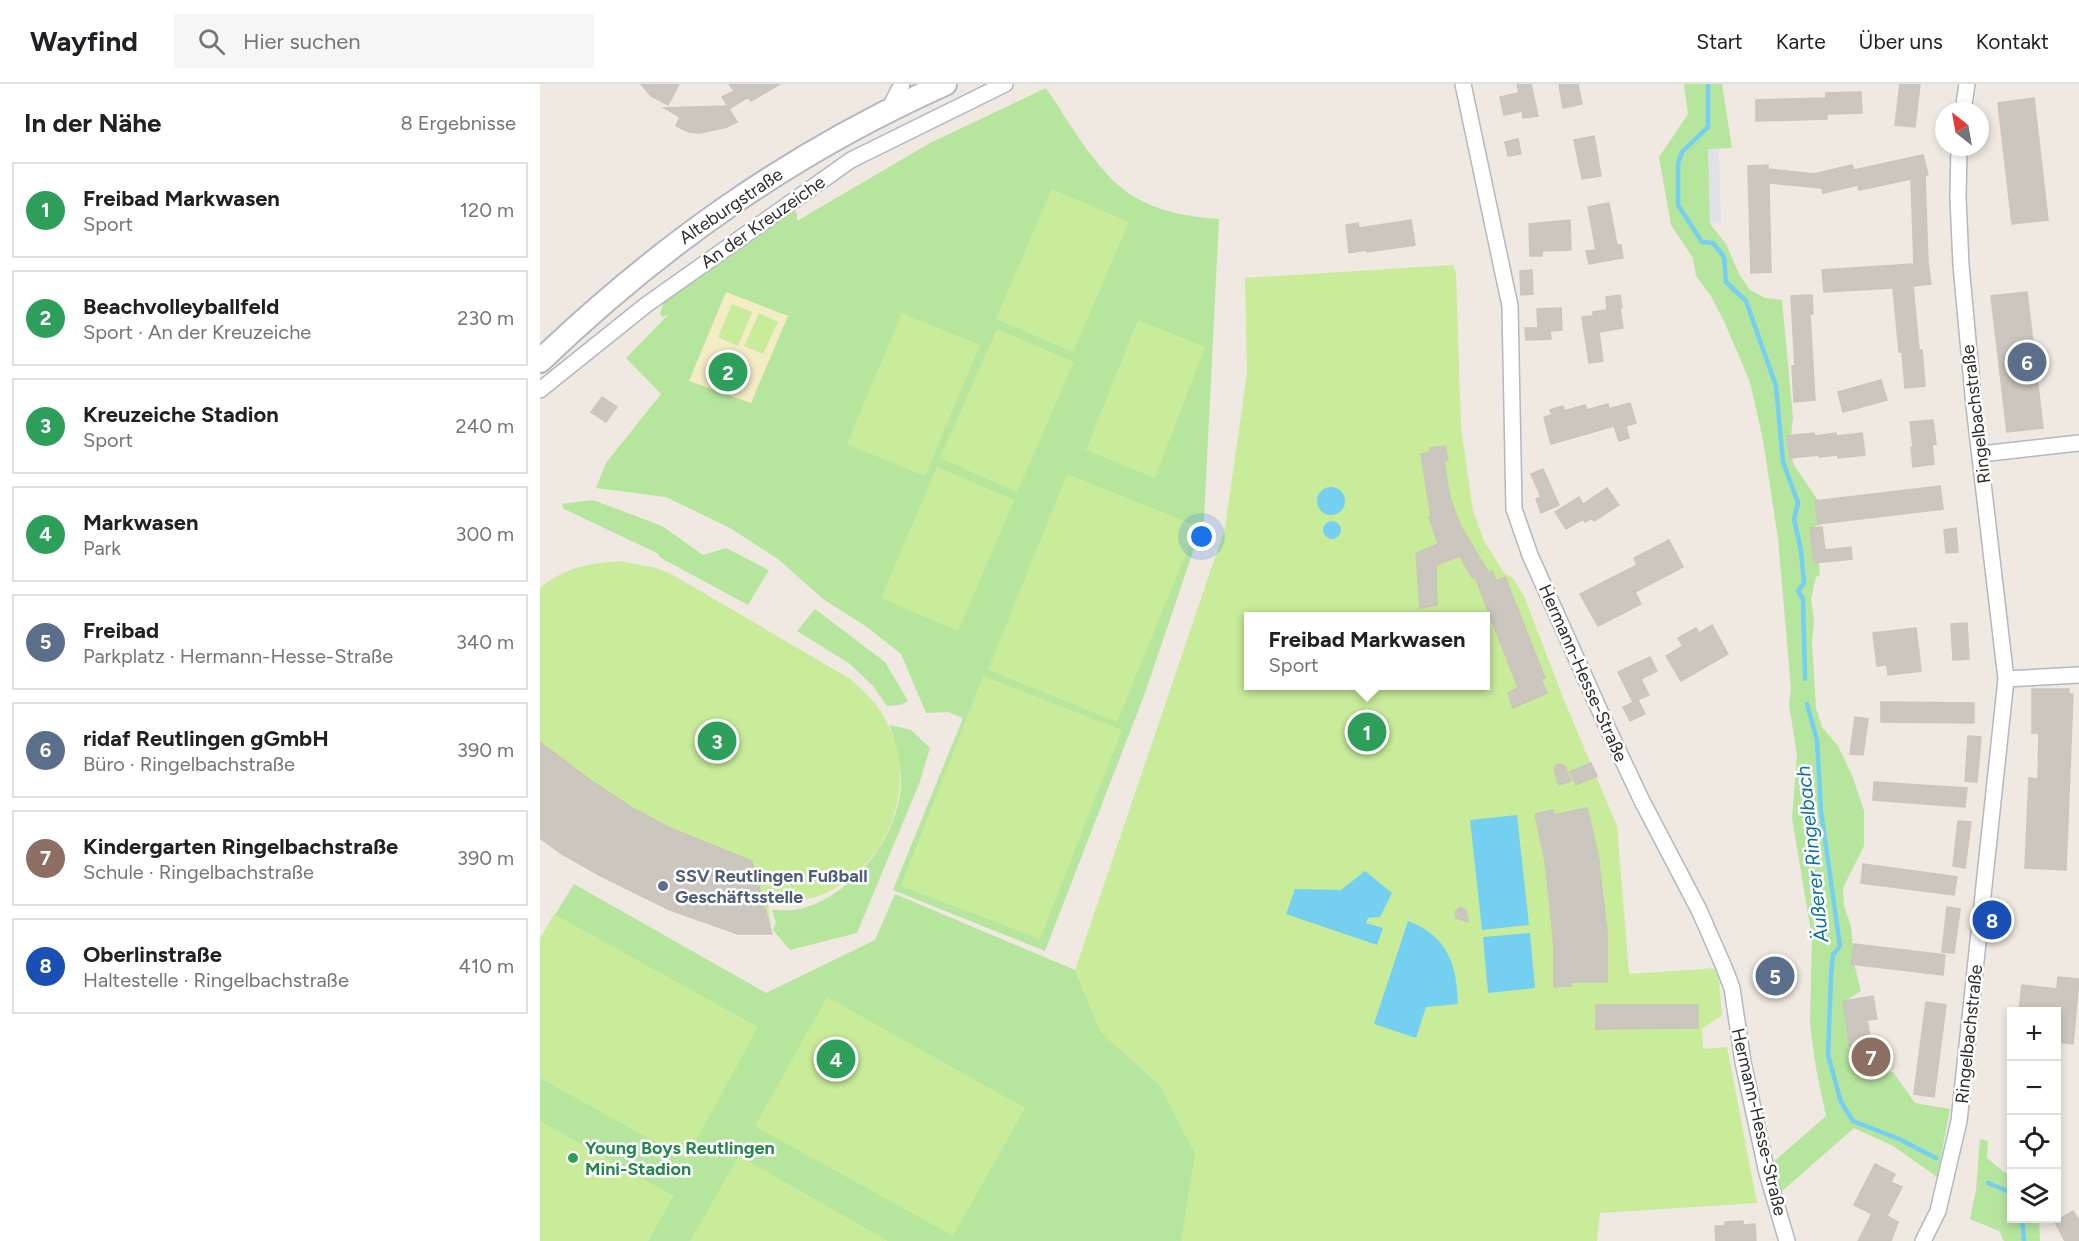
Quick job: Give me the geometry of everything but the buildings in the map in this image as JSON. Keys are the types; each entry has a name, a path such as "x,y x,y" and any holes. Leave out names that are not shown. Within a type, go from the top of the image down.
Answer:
{"main road":[{"name":"Alteburgstraße","path":"540,361 635,275 703,223 776,174 934,86"}],"street":[{"path":"888,111 902,84"},
{"name":"An der Kreuzeiche","path":"540,390 646,305 851,160 1005,84"},
{"name":"Hermann-Hesse-Straße","path":"1463,84 1510,306 1514,509 1530,555 1608,729 1642,801 1699,910 1732,988 1743,1062 1767,1173 1787,1241"},
{"path":"1964,102 1967,84"},
{"name":"Ringelbachstraße","path":"1923,1241 1938,1210 1959,1121 2006,679 1974,406 1961,265 1959,156"},
{"path":"1981,454 2079,443"},
{"path":"2006,679 2079,675"}],"shaded area":[{"path":"1708,149 1719,149 1721,223 1710,224"}],"green space":[{"path":"1684,84 1722,84 1732,148 1708,149 1710,224 1726,244 1739,274 1750,290 1765,298 1782,300 1793,417 1790,448 1794,465 1817,499 1822,524 1815,526 1820,575 1816,577 1811,599 1814,621 1812,642 1816,708 1822,727 1838,746 1852,775 1864,811 1864,846 1843,888 1844,906 1851,926 1855,967 1861,991 1849,999 1861,1076 1893,1072 1915,1103 1950,1109 1937,1177 1893,1146 1854,1128 1780,1193 1771,1164 1826,1116 1810,1025 1812,938 1792,818 1797,756 1789,704 1791,689 1778,538 1763,440 1750,382 1724,321 1711,296 1696,276 1693,258 1671,225 1659,157 1688,114"},
{"path":"1046,88 1087,150 1112,179 1126,191 1140,200 1169,211 1219,219 1204,519 1145,693 1045,951 893,890 963,718 948,712 926,713 901,654 867,627 823,599 778,559 730,528 666,497 596,488 606,463 661,394 626,358 668,315 662,317 660,313 664,301 674,295 681,286 689,286 688,280 699,278 743,244 793,211 797,213 797,221 930,143"},
{"path":"1052,189 1129,222 1073,352 996,319"},
{"path":"1453,265 1456,273 1461,427 1473,511 1484,541 1504,573 1513,578 1524,596 1564,700 1617,826 1629,974 1718,968 1722,1015 1702,1029 1703,1049 1727,1047 1757,1203 1600,1213 1597,1241 1181,1241 1195,1154 1161,1086 1101,1032 1075,970 1225,528 1247,373 1245,278"},
{"path":"732,304 752,312 738,346 718,337"},
{"path":"759,313 778,322 763,354 744,346"},
{"path":"902,313 980,345 925,476 847,444"},
{"path":"1138,320 1205,347 1155,478 1086,450"},
{"path":"997,329 1074,362 1017,492 940,458"},
{"path":"714,356 749,369 741,389 707,376"},
{"path":"937,467 1014,500 958,631 881,598"},
{"path":"1067,474 1197,526 1117,722 988,670"},
{"path":"593,500 662,526 703,555 726,548 769,570 748,605 661,558 657,553 564,509 562,504"},
{"path":"620,561 656,568 671,574 849,678 878,707 895,743 900,769 899,794 893,818 882,841 868,862 849,879 826,893 790,902 768,904 772,934 738,934 670,910 601,876 562,854 540,838 540,588 568,571 598,563"},
{"path":"815,609 885,662 908,701 900,705 887,706 873,686 850,664 797,631"},
{"path":"983,676 1122,730 1040,939 901,886"},
{"path":"890,725 911,730 930,748 919,784 857,933 790,950 773,930 776,922 772,910 800,909 819,902 837,891 869,862 892,824 898,804 901,776"},
{"path":"574,884 766,993 875,940 895,894 1075,970 1101,1032 1161,1086 1187,1138 1410,1241 540,1241 540,939"},
{"path":"554,914 758,1027 686,1159 540,1078 540,939"},
{"path":"827,997 1025,1108 953,1236 755,1126"},
{"name":"Young Boys Reutlingen Mini-Stadion","path":"540,1121 674,1196 648,1241 540,1241"},
{"path":"1980,1139 1988,1141 1987,1158 2007,1173 2007,1223 2039,1223 2040,1241 2004,1241 1999,1231 1970,1219 1976,1190"},
{"path":"739,1156 888,1241 690,1241"}],"sand":[{"path":"726,292 788,316 751,403 689,381"}],"water":[{"path":"1331,487 1341,491 1345,501 1341,511 1331,515 1321,511 1317,501 1321,491"},
{"path":"1332,521 1338,524 1341,530 1338,536 1332,539 1326,536 1323,530 1326,524"},
{"path":"1517,815 1529,925 1482,930 1470,820"},
{"path":"1365,871 1392,893 1380,917 1368,918 1366,923 1383,928 1377,945 1286,914 1295,889 1341,890"},
{"path":"1408,921 1433,935 1448,954 1455,977 1458,1004 1426,1007 1416,1038 1374,1024"},
{"path":"1530,933 1535,988 1488,993 1483,937"}],"waterway":[{"name":"Äußerer Ringelbach","path":"1708,84 1708,127 1682,152 1678,164 1678,205 1702,242 1713,243 1724,257 1726,282 1746,301 1776,386 1783,462 1798,503 1794,519 1801,550 1804,583 1798,591 1803,599 1805,679"},
{"name":"Äußerer Ringelbach","path":"1807,704 1817,740 1821,811 1840,946 1833,955 1828,1055 1841,1102 1853,1121 1899,1139 1936,1158"},
{"name":"Äußerer Ringelbach","path":"1988,1183 2007,1191"},
{"name":"Äußerer Ringelbach","path":"2022,1223 2024,1241"}],"place":[{"name":"ridaf Reutlingen gGmbH","path":"2027,362"},
{"name":"Beachvolleyballfeld","path":"728,372"},
{"name":"Freibad Markwasen","path":"1367,732"},
{"name":"Kreuzeiche Stadion","path":"717,741"},
{"name":"SSV Reutlingen Fußball Geschäftsstelle","path":"663,886"},
{"name":"Oberlinstraße","path":"1992,920"},
{"name":"Freibad","path":"1775,976"},
{"name":"Kindergarten Ringelbachstraße","path":"1871,1057"},
{"name":"Markwasen","path":"836,1059"},
{"name":"Young Boys Reutlingen Mini-Stadion","path":"573,1158"}]}
